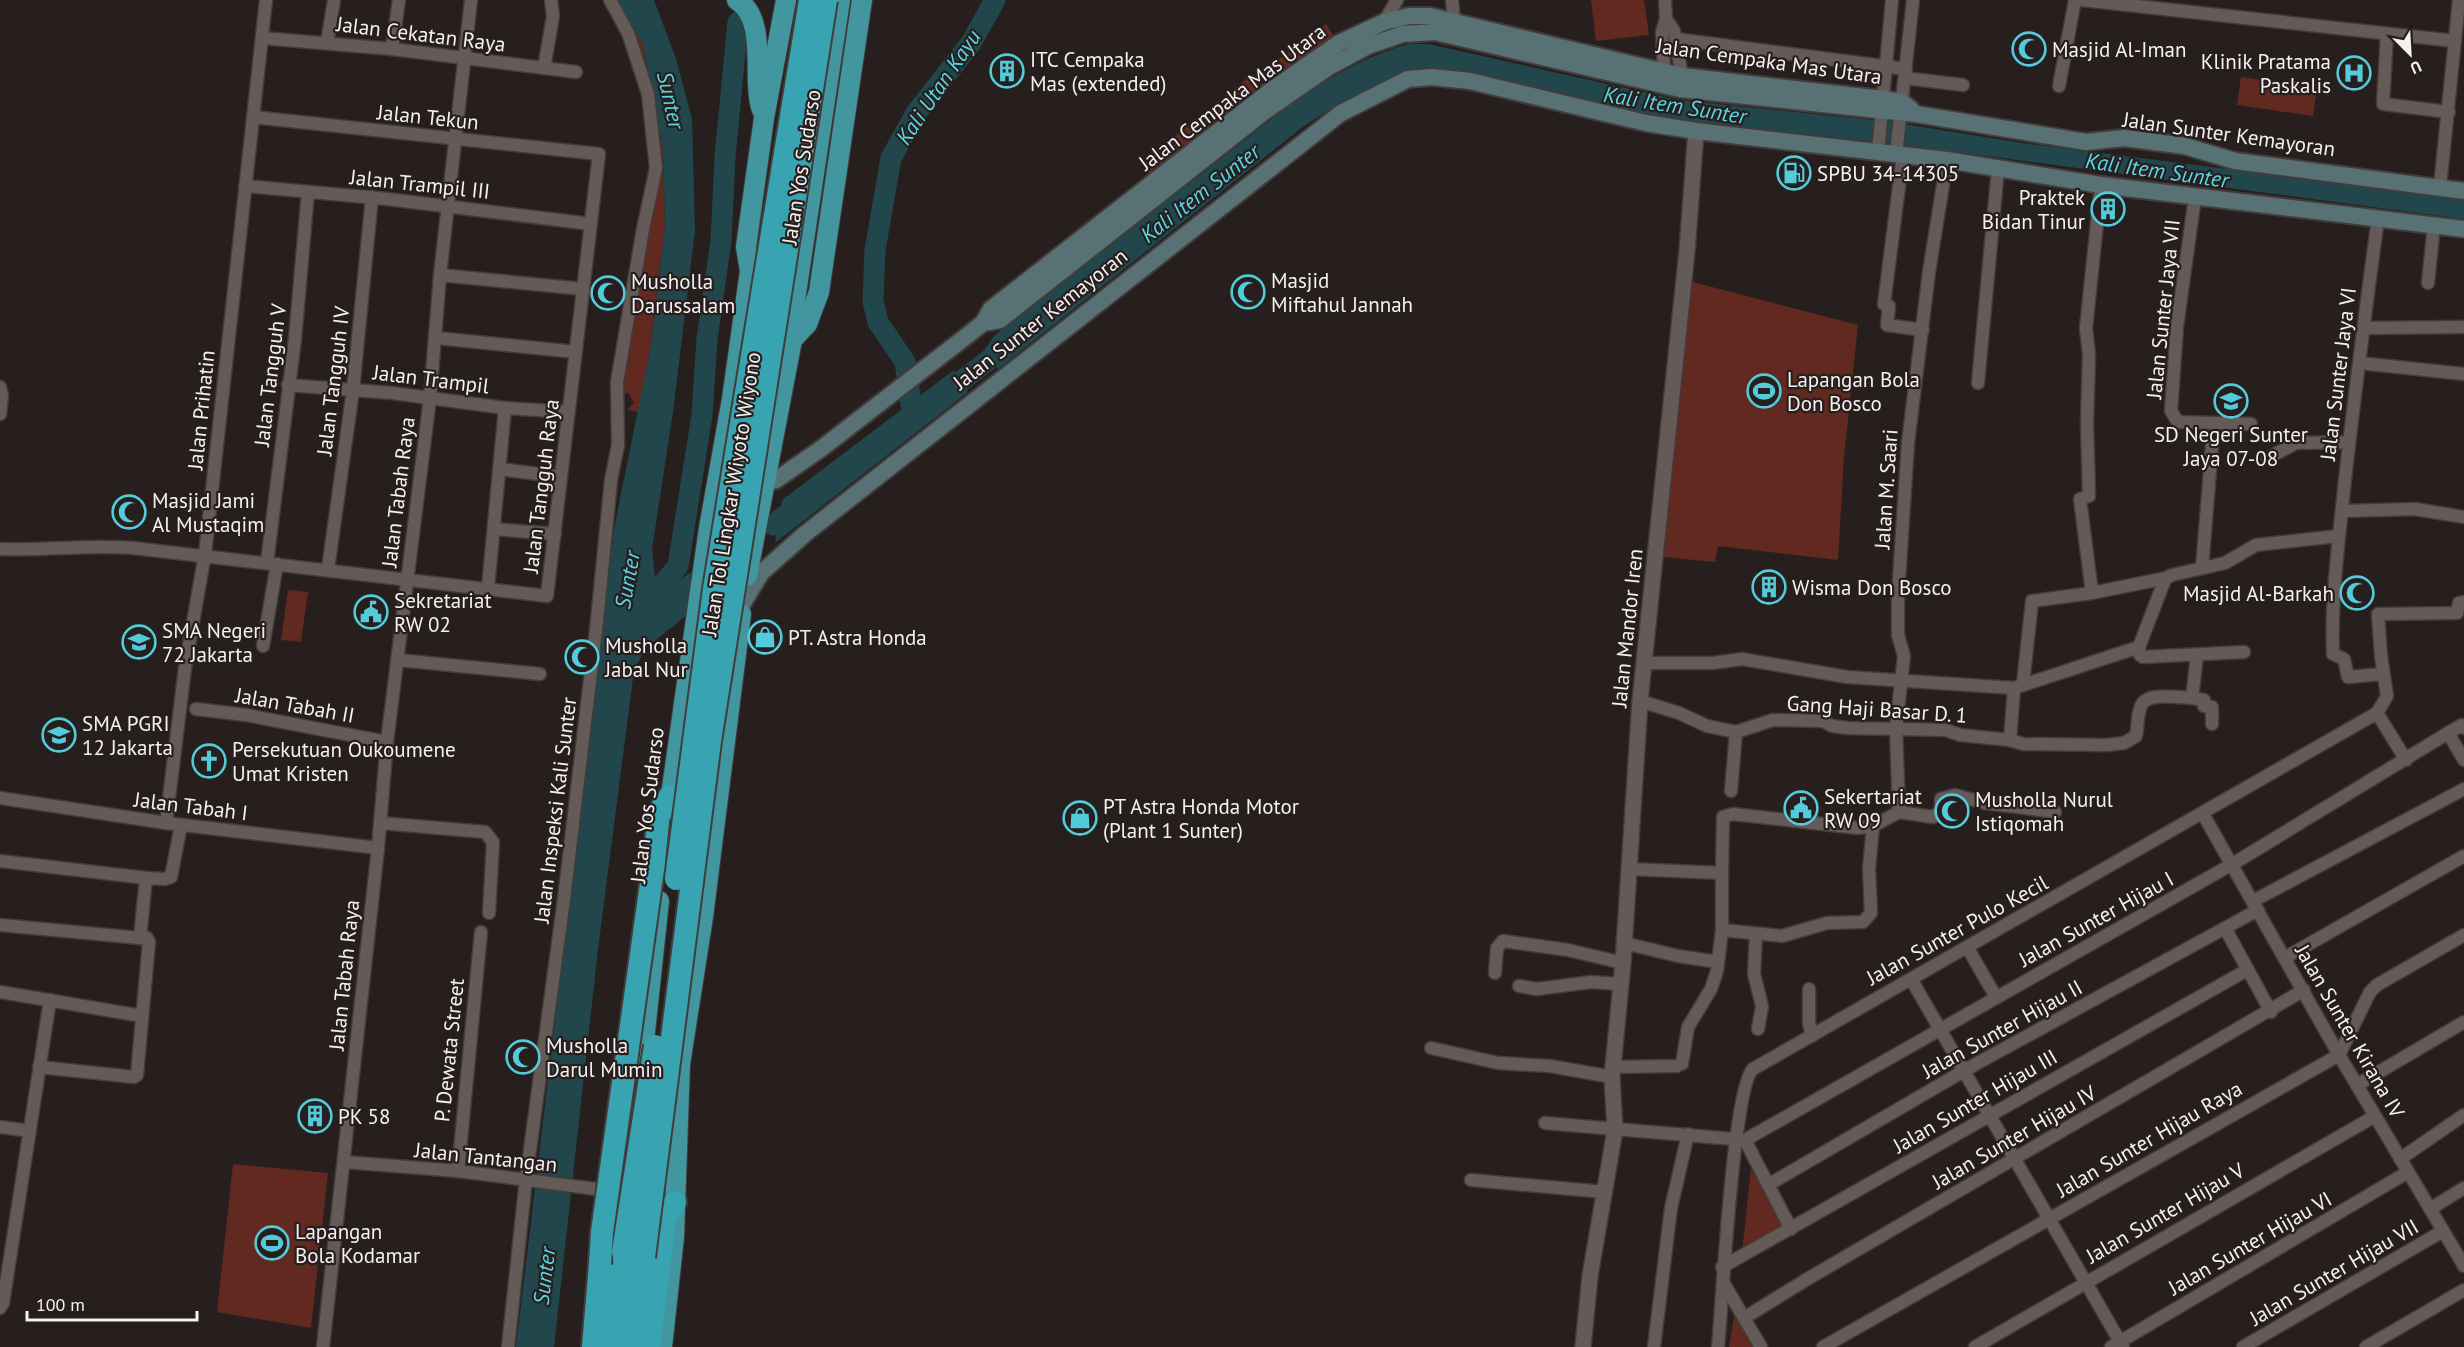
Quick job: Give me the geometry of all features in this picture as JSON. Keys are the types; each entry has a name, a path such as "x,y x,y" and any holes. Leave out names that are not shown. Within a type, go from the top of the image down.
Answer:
{"highway":[{"name":"Jalan Yos Sudarso","path":"750,271 746,247 764,118 770,98 786,0"},
{"name":"Jalan Yos Sudarso","path":"605,1347 623,1193 638,1096 670,796 750,271 759,252 768,179 798,0"},
{"name":"Jalan Tol Lingkar Wiyoto Wiyono","path":"613,1347 623,1252 658,1028 696,718 810,0"},
{"name":"Jalan Tol Lingkar Wiyoto Wiyono","path":"633,1347 710,741 826,0"},
{"name":"Jalan Yos Sudarso","path":"792,340 794,307 811,184 840,0"},
{"name":"Jalan Yos Sudarso","path":"642,1347 673,1105 703,917 742,603 753,567 759,506 792,340 802,309 851,0"},
{"path":"792,340 807,324 819,292 862,0"},
{"path":"739,1 752,19 755,32 759,104 764,118"},
{"path":"768,179 780,173 792,172 811,184"},
{"path":"593,1347 602,1232 659,812 670,796"},
{"name":"Jalan Yos Sudarso","path":"662,1347 675,1237 678,1080"},
{"path":"642,1101 647,1112 655,1116 668,1113 673,1105"},
{"path":"649,1347 665,1218 675,1202"},
{"path":"623,1242 630,1228 639,1224 647,1226 657,1238"}],"main road":[{"name":"Jalan Cempaka Mas Utara","path":"764,483 776,480 813,454 983,323 991,309 1278,85 1339,43 1384,22 1409,16 1430,16 1682,76 1905,112"},
{"name":"Jalan Cempaka Mas Utara","path":"983,323 1000,320 1264,112 1329,67 1368,46 1403,34 1435,32 1680,89 1882,108"},
{"name":"Jalan Sunter Kemayoran","path":"753,567 815,525 1341,113 1408,79 1432,77 1470,81 1646,123 1696,131 1878,150 2101,185 2464,229"},
{"name":"Jalan Sunter Kemayoran","path":"1905,112 2086,142 2124,138 2165,143 2185,146 2235,161 2464,191"}],"street":[{"name":"Jalan Prihatin","path":"166,823 185,668 205,554 266,0"},
{"path":"327,43 334,0"},
{"path":"392,49 399,0"},
{"name":"Jalan Tabah Raya","path":"323,1347 378,848 387,742 437,338 440,275 471,0"},
{"path":"544,68 553,16 551,0"},
{"name":"Jalan Inspeksi Kali Sunter","path":"508,1347 564,899 597,621 611,480 618,445 618,382 642,229 656,168 648,93 628,33 610,0"},
{"path":"1384,22 1397,0"},
{"path":"1452,0 1454,21"},
{"path":"1664,72 1662,32 1666,19 1665,0"},
{"path":"1878,150 1892,0"},
{"path":"1913,0 1905,74 1905,112 1884,304 1889,306 1887,325 1923,330"},
{"path":"2059,86 2075,0"},
{"path":"2082,0 2455,41"},
{"path":"2440,188 2459,0"},
{"path":"1666,19 1676,39 1682,76"},
{"path":"2387,34 2383,104 2449,112"},
{"name":"Jalan Cekatan Raya","path":"262,38 392,49 576,72"},
{"path":"1676,39 1885,67 1905,74 1963,85"},
{"path":"2451,92 2464,95"},
{"name":"Jalan Tekun","path":"253,117 599,154"},
{"name":"Jalan Mandor Iren","path":"1582,1347 1590,1276 1615,1130 1612,1072 1623,963 1643,663 1687,251 1696,131"},
{"name":"Jalan Tangguh Raya","path":"0,549 107,546 205,554 547,596 599,154"},
{"name":"Jalan M. Saari","path":"1899,812 1896,728 1904,656 1898,635 1898,595 1908,443 1929,272 1947,160"},
{"path":"1978,382 1998,168"},
{"path":"2092,593 2080,499 2089,496 2087,423 2089,355 2086,328 2101,185"},
{"name":"Jalan Trampil III","path":"245,186 372,198 591,224"},
{"name":"Jalan Tangguh V","path":"263,646 308,192"},
{"name":"Jalan Sunter Jaya VII","path":"2195,197 2177,327 2171,411 2178,422 2252,424"},
{"name":"Jalan Tangguh IV","path":"328,569 353,390 372,198"},
{"name":"Jalan Sunter Jaya VI","path":"2378,218 2348,442 2338,536 2332,636 2333,654 2344,659 2349,679 2383,674"},
{"path":"2428,283 2434,225"},
{"path":"440,275 583,289"},
{"path":"2364,328 2464,327"},
{"path":"437,338 576,352"},
{"path":"2360,363 2464,374"},
{"name":"Jalan Trampil","path":"288,385 430,398 505,408 569,412"},
{"path":"0,414 1,388"},
{"path":"488,588 505,408"},
{"path":"2268,458 2296,443 2348,442"},
{"path":"2202,568 2212,446"},
{"path":"499,469 561,477"},
{"path":"2342,511 2415,509 2464,517"},
{"path":"494,529 555,534"},
{"path":"2010,740 2032,601 2092,593 2166,578 2225,563 2262,543 2338,536"},
{"path":"2166,578 2139,647 2140,655 2143,657 2197,656 2208,652 2244,652"},
{"path":"2406,760 2377,713 2387,696 2378,614 2462,610"},
{"path":"1643,663 1713,663 1742,659 1763,661 1815,673 2019,686 2059,675 2139,647"},
{"path":"2197,656 2192,698 2204,700 2204,705 2212,707 2212,724"},
{"path":"398,660 540,674"},
{"name":"Gang Haji Basar D. 1","path":"1640,702 1679,712 1707,726 1736,732 1773,720 1822,721 1832,726 1846,728 1946,730 1960,735 2010,740 2023,744 2095,745 2121,744 2135,738 2141,707 2149,699 2192,698"},
{"name":"Jalan Tabah II","path":"196,709 246,715 387,742"},
{"name":"Jalan Sunter Pulo Kecil","path":"1718,1347 1722,1267 1749,1073 2377,713"},
{"name":"Jalan Sunter Hijau I","path":"1741,1140 2232,864 2463,726"},
{"path":"1731,791 1736,732"},
{"path":"2448,734 2464,760"},
{"name":"Jalan Sunter Hijau II","path":"1768,1185 1964,1071 2225,928 2255,905 2464,789"},
{"path":"1431,1048 1483,1060 1612,1072 1679,1065 1688,1027 1711,989 1718,962 1722,930 1724,816 1733,814 1838,826 1873,826 1899,812 1933,817 1941,811 1941,799 1955,795 1985,803 2055,812"},
{"name":"Jalan Tabah I","path":"0,798 181,825 378,848"},
{"name":"Jalan Sunter Kirana IV","path":"2203,814 2304,990 2334,1057 2356,1085 2443,1231 2462,1258"},
{"path":"380,823 485,832 493,842 489,913"},
{"path":"0,861 165,879 171,877 181,825"},
{"path":"1722,930 1782,936 1827,923 1863,922 1868,919 1873,826"},
{"path":"2286,957 2464,856"},
{"path":"1629,869 1722,873"},
{"path":"140,938 146,878"},
{"path":"0,925 147,938 149,942 139,1071 134,1077 39,1067"},
{"path":"2225,928 2271,1012"},
{"name":"P. Dewata Street","path":"458,1171 481,932"},
{"path":"1756,935 1754,974 1762,1006 1758,1029"},
{"path":"2334,1057 2370,992 2377,985 2464,935"},
{"path":"1495,973 1497,948 1503,941 1568,950 1623,963"},
{"path":"1624,943 1678,956 1718,962"},
{"path":"1967,947 1996,997"},
{"name":"Jalan Sunter Hijau III","path":"1722,1267 2247,969"},
{"path":"1911,979 2085,1281 2118,1345"},
{"path":"1519,986 1537,989 1591,982 1621,984"},
{"path":"1809,989 1809,1023 1812,1036"},
{"name":"Jalan Sunter Hijau IV","path":"1744,1318 2014,1158 2271,1012 2304,990"},
{"path":"0,992 142,1016"},
{"path":"0,1308 3,1303 50,1000"},
{"path":"2356,1085 2464,1022"},
{"name":"Jalan Sunter Hijau Raya","path":"1823,1347 2334,1057"},
{"path":"2400,1159 2464,1115"},
{"name":"Jalan Sunter Hijau V","path":"1975,1347 2085,1281 2375,1116"},
{"path":"1545,1123 1741,1140 1791,1228"},
{"path":"0,1127 30,1131"},
{"path":"1654,1347 1671,1208 1688,1134"},
{"name":"Jalan Tantangan","path":"344,1162 458,1171 578,1185 623,1193"},
{"name":"Jalan Sunter Hijau VI","path":"2118,1345 2408,1172"},
{"path":"1471,1180 1605,1192"},
{"path":"2430,1209 2464,1188"},
{"name":"Jalan Sunter Hijau VII","path":"2243,1347 2443,1231"},
{"path":"1723,1281 1761,1347"},
{"path":"2366,1347 2464,1290"}],"shaded area":[{"path":"610,0 617,0 643,44 663,149 665,226 651,345 638,412 627,410 634,403 628,392 617,399 653,192 652,118"},
{"path":"1591,0 1644,0 1649,35 1596,41"},
{"path":"1430,16 1435,32 1368,46 1154,183 1142,163 1251,75 1264,95 1287,78 1276,61 1326,24 1339,45"},
{"path":"2241,77 2317,88 2313,116 2237,105"},
{"name":"Lapangan Bola Don Bosco","path":"1689,281 1858,325 1844,457 1838,560 1718,546 1715,562 1662,557"},
{"path":"288,590 308,592 301,642 281,640"},
{"name":"Lapangan Bola Kodamar","path":"233,1164 328,1173 311,1328 217,1312"},
{"path":"1751,1168 1785,1227 1742,1253"},
{"path":"1735,1311 1756,1347 1729,1347"}],"water":[{"name":"Sunter","path":"617,0 654,0 676,59 692,119 695,231 673,412 652,549 657,596 691,572 688,614 646,648 634,670 598,949 554,1347 516,1347 614,529 651,345 665,226 663,149 643,44"},
{"path":"1409,44 1428,44 1679,100 1891,122 2022,143 2464,199 2464,219 1888,143 1673,119 1428,67 1379,83 1304,126 998,369 985,349 994,336 1301,96 1367,59"},
{"path":"954,370 968,392 775,543 782,500"}],"waterway":[{"name":"Kali Utan Kayu","path":"913,418 905,362 878,322 873,301 875,250 891,158 916,113 971,43 995,0"},
{"name":"Sunter","path":"639,612 678,566 702,415 707,339 721,241 725,156 738,22"},
{"path":"939,398 1012,342"},
{"name":"Kali Item Sunter","path":"773,525 800,504"}],"place":[{"name":"Masjid Al-Iman","path":"2029,49"},
{"name":"ITC Cempaka Mas (extended)","path":"1007,71"},
{"name":"Klinik Pratama Paskalis","path":"2354,73"},
{"name":"SPBU 34-14305","path":"1794,173"},
{"name":"Praktek Bidan Tinur","path":"2108,209"},
{"name":"Masjid Miftahul Jannah","path":"1248,292"},
{"name":"Musholla Darussalam","path":"608,293"},
{"name":"Lapangan Bola Don Bosco","path":"1764,391"},
{"name":"SD Negeri Sunter Jaya 07-08","path":"2231,401"},
{"name":"Masjid Jami Al Mustaqim","path":"129,512"},
{"name":"Wisma Don Bosco","path":"1769,587"},
{"name":"Masjid Al-Barkah","path":"2357,593"},
{"name":"Sekretariat RW 02","path":"371,612"},
{"name":"PT. Astra Honda","path":"765,637"},
{"name":"SMA Negeri 72 Jakarta","path":"139,642"},
{"name":"Musholla Jabal Nur","path":"582,657"},
{"name":"SMA PGRI 12 Jakarta","path":"59,735"},
{"name":"Persekutuan Oukoumene Umat Kristen","path":"209,761"},
{"name":"Sekertariat RW 09","path":"1801,808"},
{"name":"Musholla Nurul Istiqomah","path":"1952,811"},
{"name":"PT Astra Honda Motor (Plant 1 Sunter)","path":"1080,818"},
{"name":"Musholla Darul Mumin","path":"523,1057"},
{"name":"PK 58","path":"315,1116"},
{"name":"Lapangan Bola Kodamar","path":"272,1243"}]}
